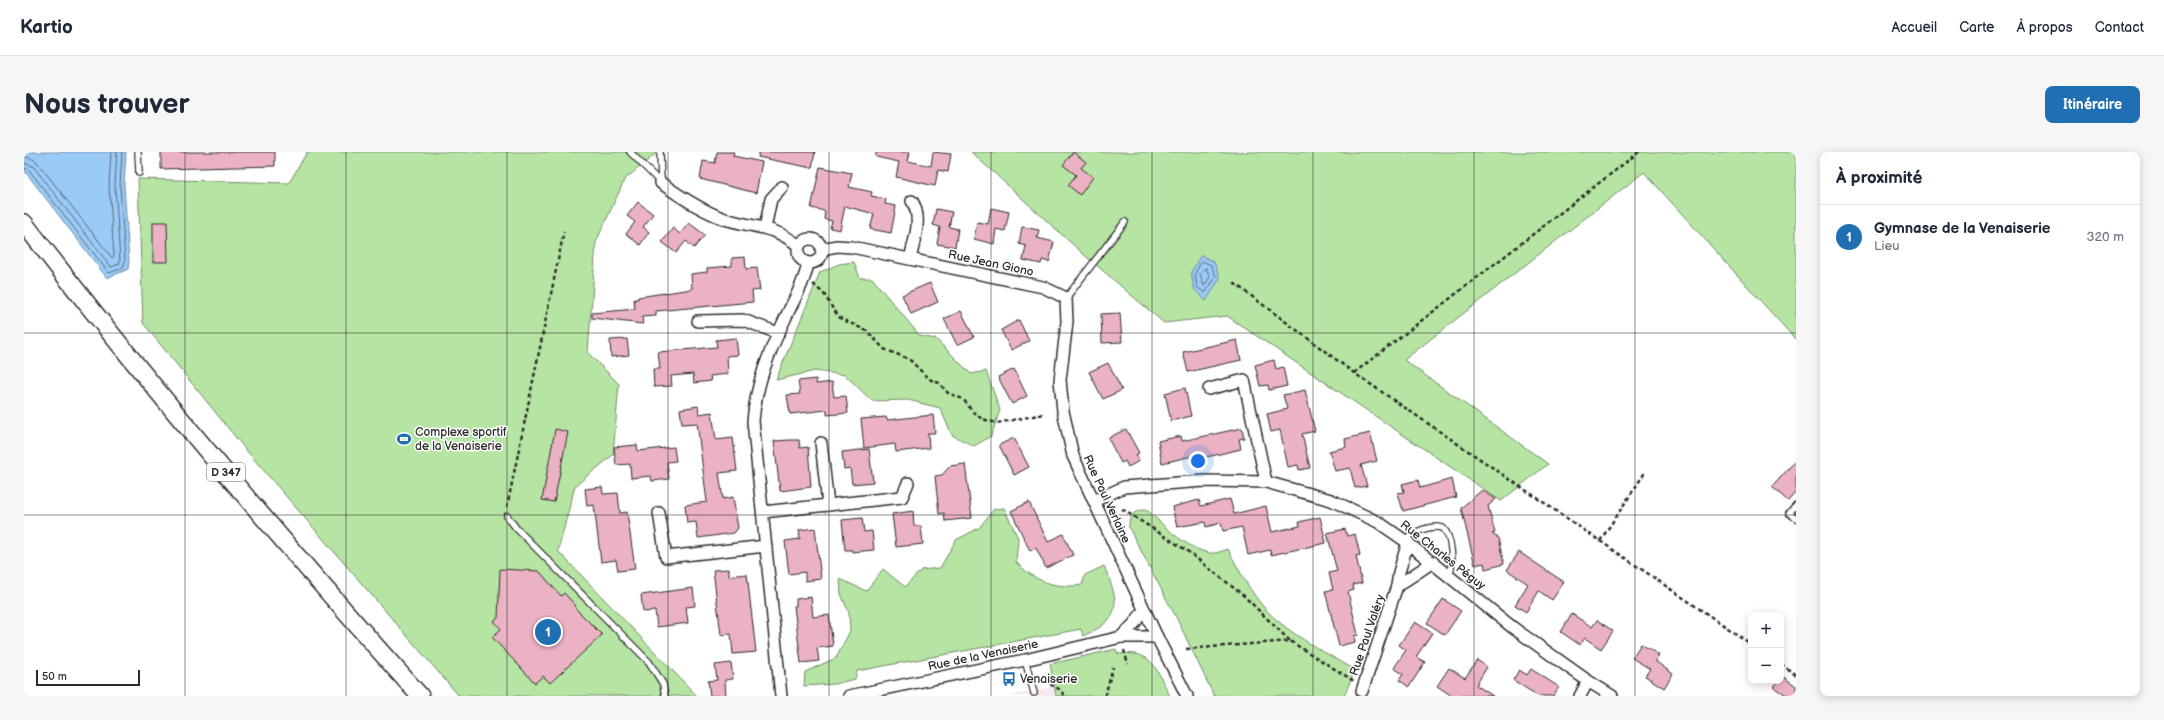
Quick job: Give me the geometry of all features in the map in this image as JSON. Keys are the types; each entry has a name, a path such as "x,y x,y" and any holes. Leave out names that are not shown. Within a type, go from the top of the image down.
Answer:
{"main road":[{"name":"D 347","path":"24,223 169,404 253,505 420,696"}],"street":[{"path":"661,183 708,212 730,220 784,234 799,246"},
{"path":"765,228 771,199 782,187"},
{"path":"910,259 918,220 917,210 912,201"},
{"path":"812,239 819,243 821,249 818,260 808,262 801,259 799,255 799,246 805,240 812,239"},
{"name":"Rue Jean Giono","path":"821,249 847,246 1043,287 1066,298"},
{"path":"781,696 753,421 758,382 778,333 803,280 808,262"},
{"name":"Rue Paul Verlaine","path":"1066,298 1067,322 1060,380 1063,412 1073,456 1144,610 1187,696"},
{"path":"698,322 743,320 778,333"},
{"path":"1209,389 1244,380 1266,482"},
{"path":"821,444 828,505"},
{"name":"Rue Charles Péguy","path":"1094,501 1118,489 1135,485 1204,481 1266,482 1331,500 1378,522 1406,541 1434,562 1512,627 1588,681 1612,696"},
{"path":"763,512 902,497 908,483"},
{"path":"659,513 666,557 766,546"},
{"name":"Rue Paul Valéry","path":"1362,692 1397,586 1406,541"},
{"name":"Rue Paul Valéry","path":"1397,586 1434,562"},
{"path":"1121,637 1134,624 1144,610"},
{"name":"Rue de la Venaiserie","path":"850,696 1025,660 1121,637 1157,637"},
{"path":"1580,696 1588,681"}],"lane":[{"path":"138,152 139,173"},
{"path":"630,152 661,183"},
{"path":"660,152 661,183"},
{"path":"1066,298 1125,222"},
{"path":"1796,505 1789,513 1796,518"},
{"path":"507,516 516,528 649,662 663,684 665,696"},
{"path":"1406,541 1417,531 1437,527 1443,528 1447,534 1453,560 1453,567 1449,575"},
{"path":"1025,660 1034,693"}],"path":[{"path":"1354,373 1639,152"},
{"path":"507,516 508,499 564,231"},
{"path":"811,283 824,294 840,318 867,331 884,349 909,359 924,375 939,383 948,393 963,399 973,412 982,419 997,423 1044,414"},
{"path":"1234,283 1354,373 1748,642"},
{"path":"1600,540 1646,471"},
{"path":"1122,509 1186,550 1244,596 1290,641 1354,680"},
{"path":"1186,649 1290,641"},
{"path":"1124,650 1128,664"},
{"path":"1784,666 1796,675"},
{"path":"1105,696 1113,667"},
{"path":"1044,681 1059,689 1065,696"}],"shaded area":[{"path":"1052,687 1055,696 1010,696"}],"green space":[{"name":"Complexe sportif de la Venaiserie","path":"307,152 658,152 625,179 596,242 588,353 619,384 613,455 575,486 558,551 697,696 459,696 246,450 143,323 138,179 289,183"},
{"path":"971,152 1796,152 1796,340 1644,172 1404,360 1548,464 1501,501 1227,316 1164,323 1081,252"},
{"path":"854,262 860,278 872,278 920,336 936,339 971,374 986,371 1000,410 991,436 974,446 952,435 940,408 908,400 872,401 845,375 815,371 776,380 820,272 839,264"},
{"path":"1004,508 1018,538 1016,562 1023,569 1038,579 1063,586 1082,585 1085,575 1104,566 1115,599 1112,615 1106,623 1083,636 1081,629 857,671 855,679 834,684 804,686 805,672 836,658 850,631 849,613 841,594 840,579 866,591 883,569 905,587 921,570 940,568 956,540 979,528 994,509"},
{"path":"1137,511 1148,511 1176,536 1192,547 1212,553 1228,549 1238,569 1267,611 1303,639 1355,670 1344,696 1214,696 1177,619 1129,528 1129,521 1132,515"},
{"path":"1116,649 1118,654 1139,655 1152,663 1170,696 1056,696 1050,664"}],"water":[{"path":"24,152 126,152 124,185 129,261 128,269 107,278 24,170"},
{"path":"1201,255 1214,262 1220,278 1206,301 1194,289 1191,272"}],"building":[{"path":"161,152 275,152 275,166 161,169"},
{"path":"717,152 734,152 733,156 762,162 756,193 700,179 703,161 715,163"},
{"path":"759,152 815,152 812,168 758,157"},
{"path":"876,152 910,152 908,161 931,166 933,152 951,154 948,172 938,170 935,186 896,177 899,162 876,157"},
{"path":"1073,152 1086,162 1081,168 1093,177 1080,195 1068,185 1076,175 1063,165"},
{"path":"820,167 852,173 849,187 872,192 871,196 886,199 885,204 896,206 891,233 870,229 874,214 845,206 840,230 830,228 832,221 824,219 825,211 811,208"},
{"path":"638,202 653,214 643,227 649,232 640,245 626,234 635,222 627,216"},
{"path":"991,208 1009,212 1005,231 996,229 994,244 974,239 977,222 988,224"},
{"path":"936,209 952,212 949,227 958,229 955,247 937,244 940,227 933,225"},
{"path":"153,222 167,222 168,262 153,262"},
{"path":"689,223 705,235 694,248 686,241 676,253 662,242 673,228 680,234"},
{"path":"1022,227 1039,230 1037,238 1054,242 1049,262 1042,260 1041,264 1023,260 1026,246 1019,244"},
{"path":"745,257 746,269 757,268 760,290 752,291 753,302 656,311 656,316 642,317 643,324 592,318 592,313 635,309 634,299 638,299 638,297 692,289 691,274 707,272 707,268 732,266 732,258"},
{"path":"930,283 938,302 911,314 902,295"},
{"path":"961,311 974,337 957,345 944,319"},
{"path":"1120,313 1122,342 1102,343 1101,314"},
{"path":"1019,320 1029,341 1011,350 1001,330"},
{"path":"736,338 738,355 727,356 728,374 710,376 711,381 694,383 693,374 671,376 672,386 654,387 653,369 660,369 658,352 717,347 716,340"},
{"path":"627,339 629,355 611,357 610,340"},
{"path":"1237,340 1241,360 1188,372 1183,352"},
{"path":"1274,360 1276,369 1283,367 1287,386 1269,390 1268,385 1260,386 1255,365"},
{"path":"1108,363 1122,390 1103,399 1089,372"},
{"path":"1014,369 1027,396 1012,404 998,377"},
{"path":"816,379 816,384 832,382 834,397 846,396 848,413 827,415 827,410 790,414 787,395 800,394 798,381"},
{"path":"1185,388 1191,416 1171,421 1165,393"},
{"path":"1305,390 1315,431 1302,434 1310,468 1299,470 1298,465 1288,467 1280,430 1271,432 1267,414 1287,409 1283,395"},
{"path":"698,406 699,414 712,412 716,440 733,438 737,471 719,473 723,499 733,497 738,528 734,533 698,538 696,522 687,523 685,505 707,502 697,423 682,424 680,409"},
{"path":"933,415 935,433 928,433 929,448 896,452 895,444 864,448 861,419 886,417 887,420"},
{"path":"1242,428 1244,438 1239,439 1241,449 1198,459 1197,455 1162,463 1158,441 1181,436 1182,441"},
{"path":"555,429 568,432 554,502 542,500"},
{"path":"1126,429 1139,453 1136,455 1139,461 1128,467 1125,461 1121,463 1108,438"},
{"path":"1370,433 1377,461 1361,465 1367,486 1355,488 1350,468 1335,471 1329,451 1346,447 1345,439"},
{"path":"1014,438 1029,467 1014,475 999,445"},
{"path":"799,440 800,448 808,447 811,487 780,491 774,441"},
{"path":"637,445 638,451 674,447 676,461 667,462 669,479 652,481 651,476 631,478 630,464 616,465 614,447"},
{"path":"869,449 873,482 852,484 850,468 844,469 842,452"},
{"path":"1796,460 1796,492 1788,501 1772,487"},
{"path":"965,464 972,518 945,521 944,513 939,514 935,476 942,475 950,466"},
{"path":"1452,479 1456,497 1403,511 1398,493 1404,492 1402,484 1418,480 1420,488"},
{"path":"602,487 603,494 618,493 620,513 627,512 635,569 618,571 616,560 601,562 594,505 587,506 585,489"},
{"path":"1482,490 1496,499 1488,506 1495,533 1492,534 1498,538 1504,564 1485,569 1484,563 1475,565 1461,508"},
{"path":"1230,499 1234,514 1266,506 1272,532 1300,526 1299,522 1320,517 1326,543 1271,555 1270,550 1248,555 1242,527 1223,531 1221,523 1206,527 1205,522 1177,527 1172,507 1199,500 1201,506"},
{"path":"1029,502 1048,542 1063,534 1073,555 1046,568 1036,548 1030,551 1011,511"},
{"path":"913,511 914,526 921,526 923,544 896,547 892,514"},
{"path":"862,518 864,532 872,531 874,550 852,552 852,550 845,550 842,520"},
{"path":"815,528 821,579 805,581 805,572 789,574 785,541 800,539 799,530"},
{"path":"1345,529 1347,536 1355,534 1360,555 1356,556 1362,583 1353,585 1354,590 1348,592 1358,635 1354,636 1355,642 1339,646 1325,591 1333,590 1329,573 1337,571 1327,533"},
{"path":"1519,552 1564,582 1552,600 1539,591 1526,612 1515,605 1528,584 1507,570"},
{"path":"500,569 539,571 561,596 564,593 576,606 574,607 602,635 550,683 543,676 535,683 492,637 501,629 494,621 498,618"},
{"path":"729,569 729,576 747,574 756,652 733,654 731,634 721,635 713,570"},
{"path":"693,588 695,606 686,607 688,623 657,627 655,611 643,612 641,595"},
{"path":"811,597 813,617 829,615 833,646 817,648 819,661 801,663 794,606 796,606 796,599"},
{"path":"1443,599 1461,611 1445,635 1427,623"},
{"path":"1572,614 1592,627 1597,620 1613,631 1601,649 1585,638 1580,645 1561,632"},
{"path":"1415,622 1432,633 1416,657 1425,662 1409,687 1399,680 1403,674 1394,668 1406,650 1399,645"},
{"path":"1641,644 1659,655 1655,661 1673,674 1664,688 1645,676 1650,669 1632,658"},
{"path":"1477,660 1487,667 1476,685 1493,696 1452,696 1437,686 1449,668 1465,678"},
{"path":"731,663 733,679 725,680 726,696 710,696 708,681 717,680 715,665"},
{"path":"1531,669 1559,687 1553,696 1538,696 1513,680 1519,670 1527,675"},
{"path":"1784,677 1796,686 1796,696 1788,696 1774,687 1776,684 1784,684"}],"place":[{"name":"Complexe sportif de la Venaiserie","path":"404,439"},
{"name":"Gymnase de la Venaiserie","path":"548,632"},
{"name":"Venaiserie","path":"1009,679"}]}
